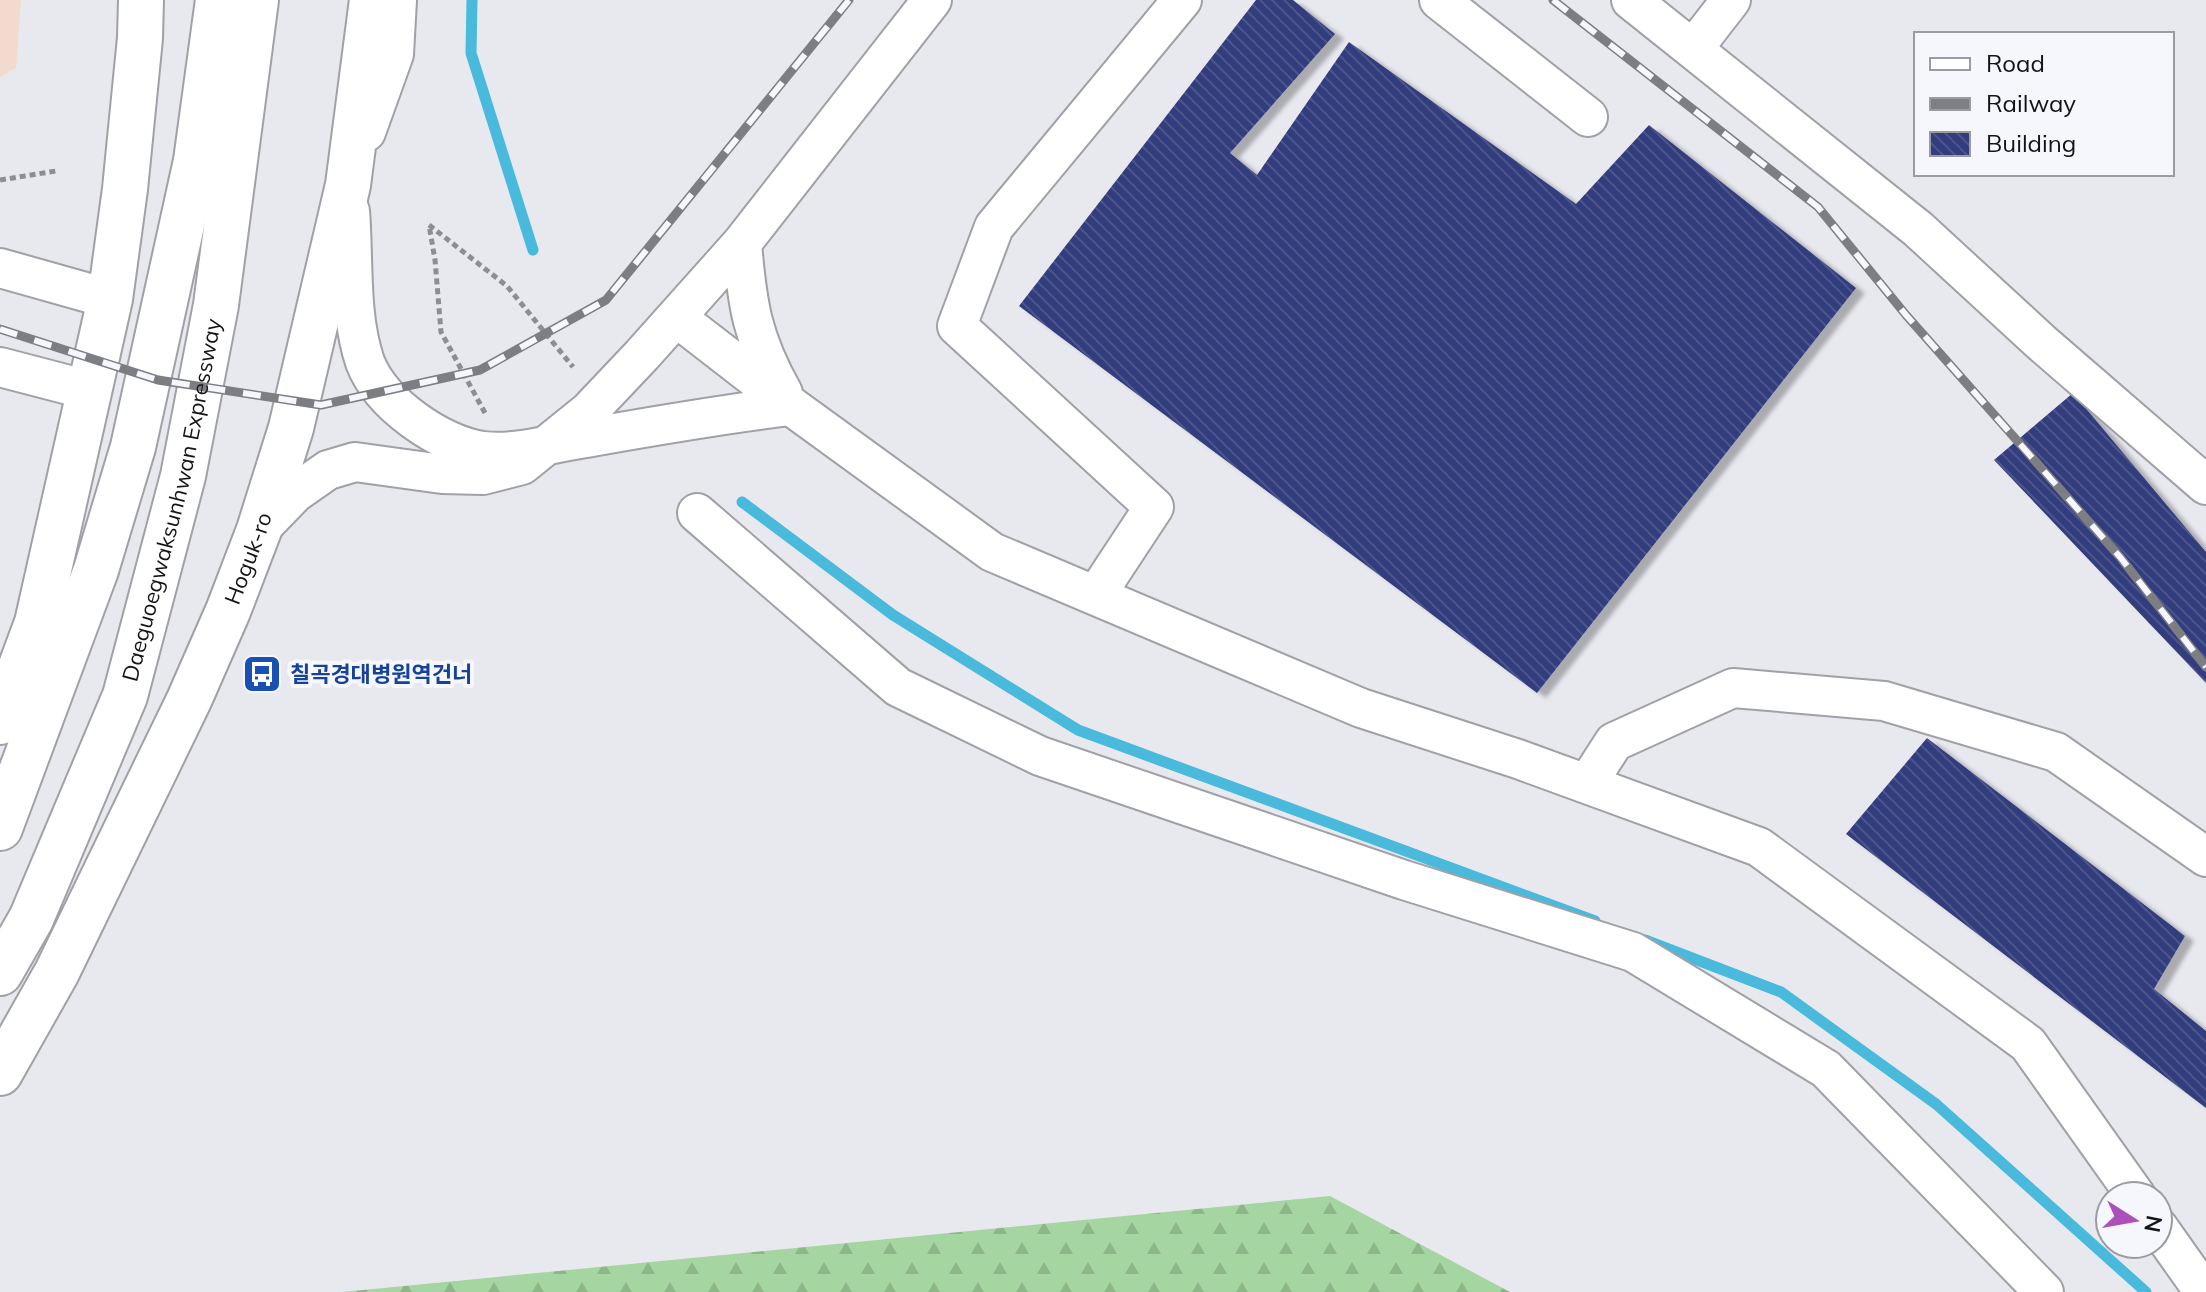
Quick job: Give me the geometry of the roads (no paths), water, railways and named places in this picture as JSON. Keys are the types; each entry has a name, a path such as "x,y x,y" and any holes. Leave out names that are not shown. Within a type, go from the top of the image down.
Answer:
{"main road":[{"path":"0,722 37,623 110,299 125,189 141,0"},
{"path":"0,828 96,570 133,447 196,161 218,0"},
{"name":"Daeguoegwaksunhwan Expressway","path":"0,973 31,919 125,696 183,476 216,305 256,0"},
{"name":"Hoguk-ro","path":"0,1073 57,972 189,700 259,530 291,428 348,185 372,0"}],"street":[{"path":"397,0 394,54 348,185 359,338 366,364 394,403 438,436 464,447 507,452 791,406"},
{"path":"259,530 295,493 328,470 341,466 355,462 442,474 483,475 522,465 549,444 589,411 742,243 932,0"},
{"path":"1096,595 1154,507 957,326 994,227 1182,0"},
{"path":"1439,0 1588,117"},
{"path":"1631,0 1918,229 2042,343 2206,485"},
{"path":"1693,49 1731,0"},
{"path":"742,243 749,309 757,338 765,361 791,406"},
{"path":"0,268 110,299"},
{"path":"676,317 791,406 992,552 1361,708 1587,784 1759,847 2028,1044 2125,1180"},
{"path":"0,367 88,390"},
{"path":"697,513 898,687 1040,756 1404,880 1633,952 1826,1069 2044,1292"},
{"path":"1587,784 1614,742 1733,688 1884,701 2056,752 2206,857"},
{"path":"2174,1250 2204,1292"}],"waterway":[{"path":"472,0 471,53 533,250"},
{"path":"742,502 893,615 1078,730 1595,921"},
{"path":"1645,940 1781,992 1936,1104 2146,1292"}],"railway":[{"path":"0,329 158,380 321,405 480,370 606,300 849,0"},
{"path":"1553,0 1818,207 1906,315 2120,557 2206,667"}],"place":[{"name":"칠곡경대병원역건너","path":"262,674"}]}
